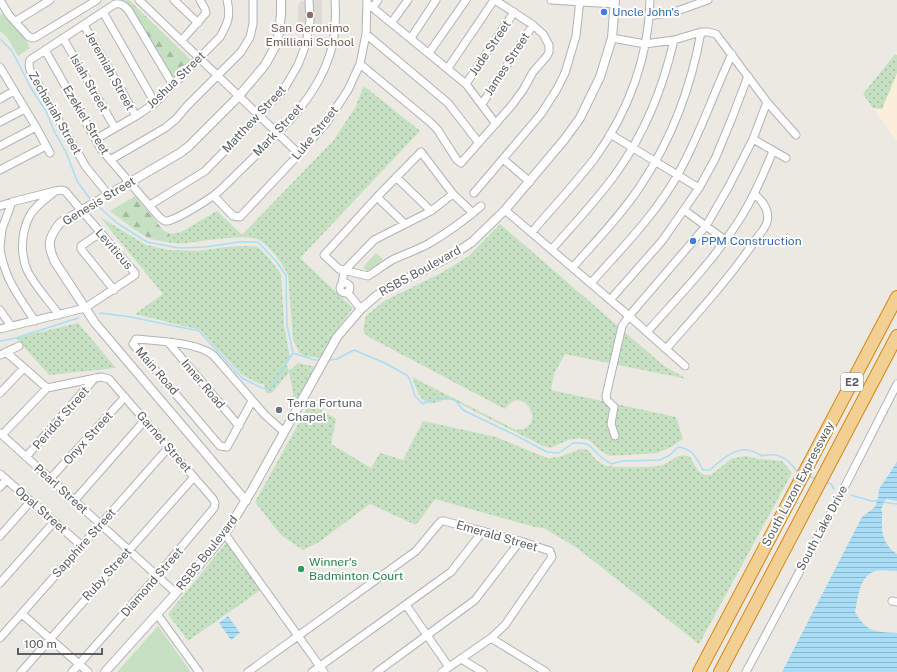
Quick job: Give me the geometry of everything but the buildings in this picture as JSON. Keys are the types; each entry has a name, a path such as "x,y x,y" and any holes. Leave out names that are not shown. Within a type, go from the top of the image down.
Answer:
{"highway":[{"name":"South Luzon Expressway","path":"698,672 897,297"},
{"name":"South Luzon Expressway","path":"720,672 897,336"}],"street":[{"path":"16,21 50,0"},
{"path":"3,1 9,14 28,36 32,38 96,0"},
{"path":"139,0 299,154"},
{"path":"174,0 198,23"},
{"path":"181,42 206,13 200,0"},
{"name":"Joshua Street","path":"96,139 136,116 155,103 220,37 227,25 230,11 227,0"},
{"path":"110,160 165,128 176,119 241,52 250,37 253,24 253,0"},
{"name":"Genesis Street","path":"246,501 211,467 206,455 85,308 55,262 50,252 49,241 53,231 60,224 188,147 238,96 265,65 275,47 279,33 281,0"},
{"name":"Matthew Street","path":"150,205 205,170 284,89 298,65 306,44 310,21 309,0"},
{"name":"Mark Street","path":"165,221 170,220 214,196 277,134 305,102 317,83 330,55 334,40 336,15 335,0"},
{"path":"378,0 369,4 466,84 496,124"},
{"path":"392,22 408,0"},
{"path":"411,38 436,0"},
{"path":"430,53 466,0"},
{"path":"360,64 430,122 461,163 518,98 533,72 547,56 549,52 549,45 543,34 533,25 495,0 448,68"},
{"path":"551,0 615,2"},
{"path":"532,232 584,172 610,134 628,100 646,44 650,16 650,0"},
{"path":"650,16 677,10 708,0"},
{"path":"474,192 541,114 557,89 565,73 576,36 580,1"},
{"name":"RSBS Boulevard","path":"105,672 176,593 225,534 246,501 337,337 362,307 389,287 438,263 472,242 505,210 564,140 580,118 600,77 612,38 615,2"},
{"name":"Zechariah Street","path":"108,194 86,167 29,68 30,60 119,3 126,7 172,85"},
{"name":"Luke Street","path":"214,196 233,216 240,216 327,122 348,90 360,64 366,34 369,4"},
{"path":"103,12 155,103"},
{"name":"Jude Street","path":"466,84 514,12"},
{"name":"Jeremiah Street","path":"84,25 136,116"},
{"name":"James Street","path":"482,104 533,25"},
{"path":"612,38 646,44 674,40 701,32 716,34 767,102 796,134"},
{"path":"573,267 636,191 656,162 670,136 684,103 696,60 701,32"},
{"path":"366,34 448,103 479,143"},
{"name":"Isiah Street","path":"64,38 115,128"},
{"path":"552,249 604,189 633,148 652,112 660,90 674,40"},
{"name":"Ezekiel Street","path":"45,50 101,149 165,221"},
{"path":"591,283 643,223 678,175 707,114 717,86 732,54"},
{"path":"0,67 2,75 14,91 50,153"},
{"path":"610,300 662,240 699,188 715,159 748,76"},
{"path":"0,99 14,91"},
{"path":"616,436 611,424 614,407 607,400 606,396 622,326 706,226 729,186 753,139 767,102"},
{"path":"0,122 25,109"},
{"path":"0,146 36,127"},
{"path":"610,134 699,188"},
{"path":"753,139 786,158"},
{"path":"0,170 46,146"},
{"path":"647,332 699,273 725,240 754,194 773,151"},
{"path":"473,213 453,194 421,152 324,255 339,269 368,276 394,260 443,235 473,213 481,206"},
{"path":"503,159 530,182"},
{"path":"396,177 431,211"},
{"path":"0,206 55,191"},
{"path":"55,191 29,216 23,238 23,256 29,272 59,315"},
{"name":"Leviticus","path":"0,329 85,308 133,277 135,273 64,191 55,191"},
{"path":"362,307 347,287 347,270 374,240 431,211 453,194"},
{"path":"666,349 718,290 767,223 768,215 764,203 754,194"},
{"path":"377,197 405,224"},
{"path":"12,202 2,229 0,248 4,268 11,285 35,321"},
{"path":"505,210 573,267 685,366"},
{"path":"684,210 725,240"},
{"path":"100,233 81,246 81,249 114,290"},
{"path":"0,310 11,326"},
{"name":"Main Road","path":"252,401 227,447 220,446 133,344 136,338 168,342 207,350 265,415 284,432"},
{"name":"Inner Road","path":"168,342 239,426"},
{"path":"19,346 3,354 47,388"},
{"path":"0,393 23,369"},
{"name":"Garnet Street","path":"95,378 105,377 109,379 213,499 215,504 214,508"},
{"path":"1,434 47,388 95,378"},
{"name":"Peridot Street","path":"26,457 95,378"},
{"name":"South Lake Drive","path":"746,672 845,486 897,384"},
{"name":"Onyx Street","path":"50,479 125,397"},
{"path":"74,501 145,420"},
{"name":"Pearl Street","path":"1,434 176,593"},
{"name":"Sapphire Street","path":"0,638 169,448"},
{"name":"Opal Street","path":"0,474 82,546"},
{"name":"Ruby Street","path":"20,672 194,477"},
{"path":"0,487 6,480"},
{"path":"0,536 31,502"},
{"name":"Diamond Street","path":"72,672 157,576 214,508"},
{"name":"Emerald Street","path":"298,636 416,551 441,521 444,521 483,530 520,541 550,551 552,554 552,557 506,625 491,638"},
{"path":"0,583 54,522"},
{"path":"312,672 322,669 451,572 483,530"},
{"path":"225,534 322,669"},
{"path":"377,672 476,600 520,541"},
{"path":"406,605 449,667"},
{"path":"22,614 88,672"},
{"path":"157,614 199,672"},
{"path":"248,672 298,636"},
{"path":"442,672 491,638 546,672"},
{"path":"461,659 483,672"}],"shaded area":[{"name":"San Geronimo Emilliani School","path":"322,0 322,31 298,29 298,6 301,1"},
{"path":"897,51 897,141 863,94"}],"green space":[{"path":"125,0 129,0 194,63 175,83"},
{"path":"2,13 25,37 30,48 18,56 7,37 0,31 0,15"},
{"path":"895,54 897,55 897,73 882,109 873,108 863,94"},
{"path":"364,86 420,131 300,258 353,308 334,334 321,358 304,356 299,352 293,339 288,275 276,256 264,243 254,238 245,237 184,243 167,242 170,234 181,232 217,211 242,235 333,141 355,108"},
{"path":"135,196 163,230 170,234 167,242 150,239 135,230 110,211"},
{"path":"100,217 146,245 169,250 199,251 226,247 258,247 269,258 281,274 284,325 290,358 286,363 289,371 298,363 316,367 292,409 293,391 289,372 272,393 266,393 264,384 260,384 241,374 200,330 135,314 163,294"},
{"path":"500,224 664,366 687,379 565,354 554,374 551,390 676,417 683,439 669,448 657,453 610,456 601,451 589,440 579,438 568,440 550,448 543,446 449,398 432,403 423,400 412,377 516,430 526,428 531,422 532,416 530,409 525,403 519,400 512,402 505,409 367,336 363,330 366,316 384,301 441,273 469,256"},
{"path":"376,253 383,259 370,274 363,267"},
{"path":"78,323 116,368 49,375 16,338"},
{"path":"310,403 336,419 331,444 371,468 380,453 403,460 423,421 496,437 547,458 559,457 581,449 588,450 597,461 604,465 615,467 643,467 662,465 679,456 686,456 690,457 698,471 705,475 711,475 731,459 745,456 782,461 792,473 699,644 577,548 544,528 535,527 435,499 416,525 370,504 319,542 303,550 281,535 255,502"},
{"path":"227,542 262,589 188,641 168,614"},
{"path":"158,626 191,672 117,672"}],"water":[{"path":"897,462 897,501 886,499 881,509 883,535 889,547 897,554 897,571 875,571 870,574 862,583 860,588 855,612 863,624 872,630 897,633 897,672 782,672 862,517 875,507 879,489"},
{"path":"228,616 240,633 231,640 219,623"}],"waterway":[{"path":"0,39 12,51 31,88 46,111 54,131 66,152 77,181 91,200"},
{"path":"98,206 117,223 147,242 179,248 205,247 239,242 258,242 276,261 286,275 287,325 293,353 315,360 321,360"},
{"path":"100,313 131,317 199,331 242,378 262,388 270,389 293,353"},
{"path":"0,341 16,338 78,318"},
{"path":"329,360 337,359 354,350 385,363 408,376 415,396 423,404 439,399 455,400 463,410 547,452 559,453 573,443 581,443 589,445 602,458 611,464 623,461 660,460 670,455 678,447 691,452 703,470 710,470 732,453 742,450 749,450 762,456 774,455 784,458 799,474"},
{"path":"808,476 816,479"},
{"path":"825,482 831,484 834,489"},
{"path":"851,495 871,501 877,501"},
{"path":"883,502 897,504"}],"place":[{"name":"Uncle John's","path":"604,12"},
{"name":"San Geronimo Emilliani School","path":"310,15"},
{"name":"PPM Construction","path":"693,241"},
{"name":"Terra Fortuna Chapel","path":"279,410"},
{"name":"Winner's Badminton Court","path":"301,569"}]}
